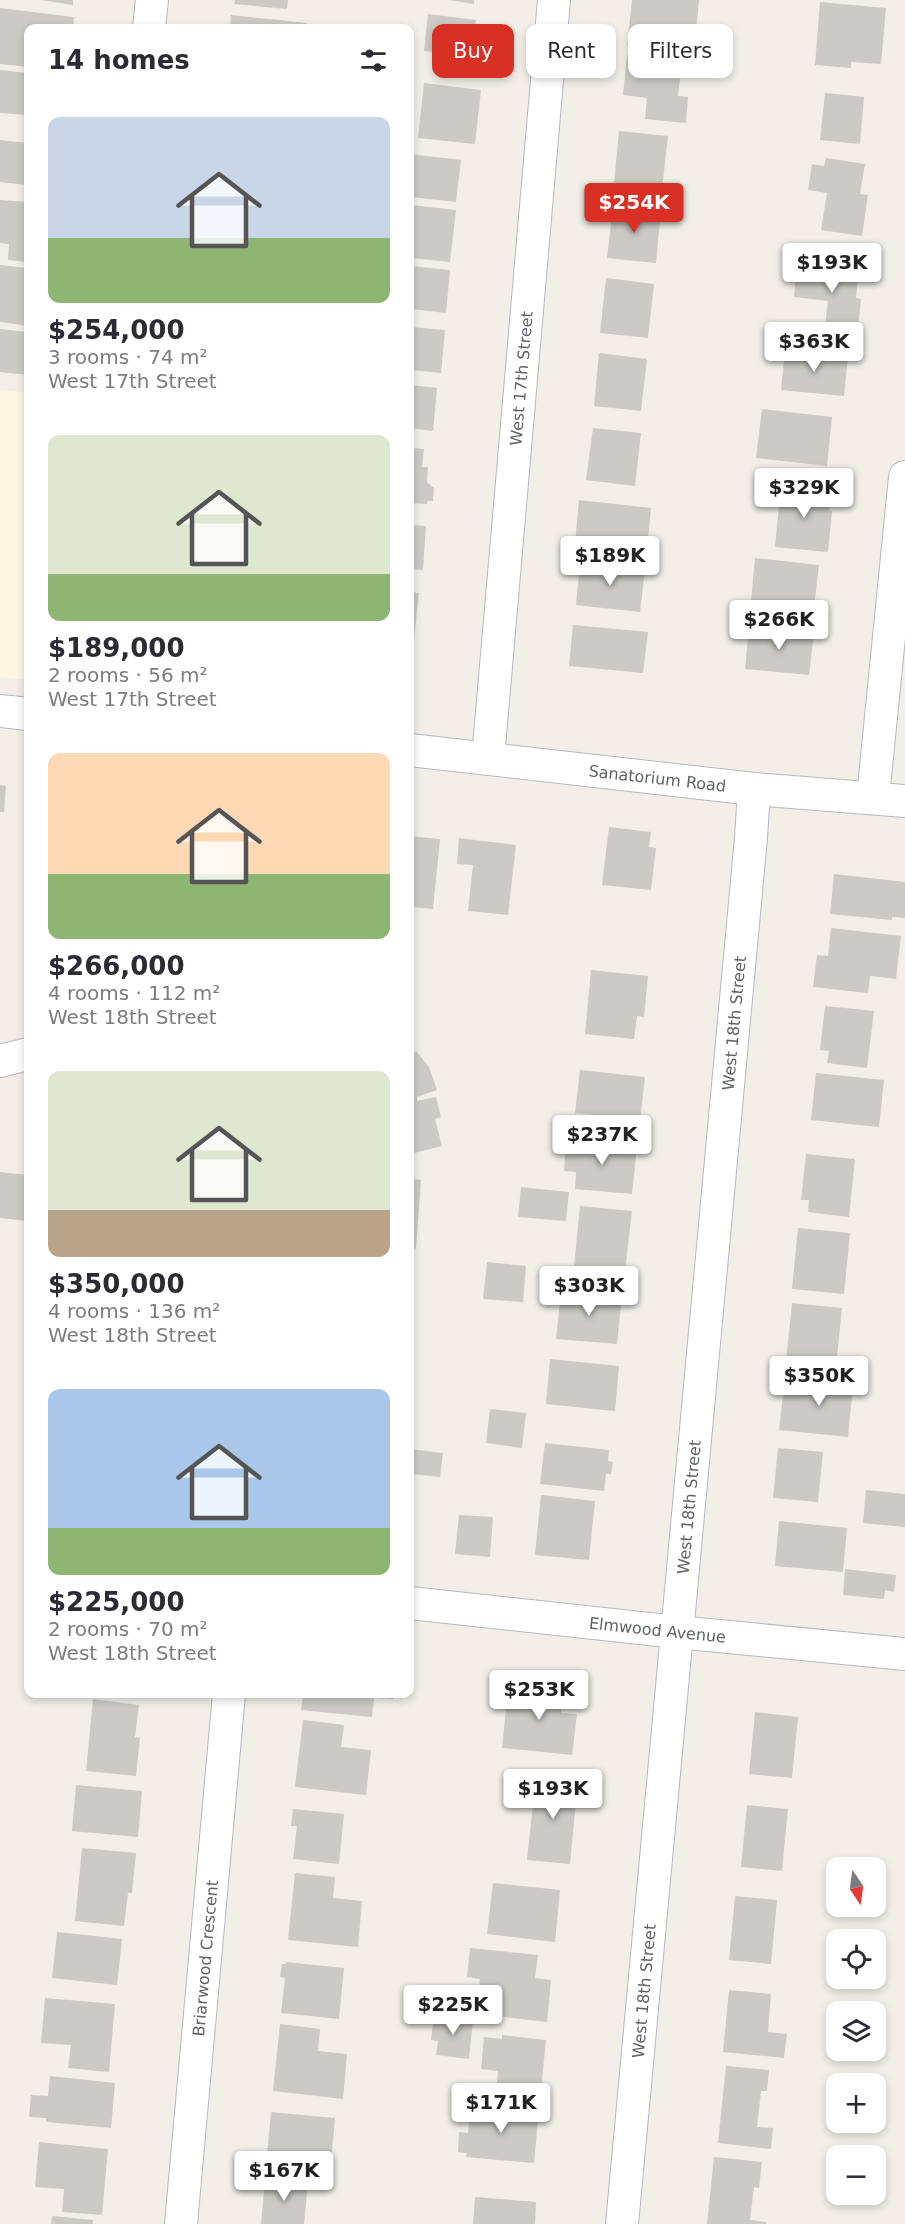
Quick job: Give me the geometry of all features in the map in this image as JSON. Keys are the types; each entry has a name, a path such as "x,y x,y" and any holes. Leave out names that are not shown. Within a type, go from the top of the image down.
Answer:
{"street":[{"path":"149,24 152,0"},
{"name":"West 17th Street","path":"488,758 554,0"},
{"path":"873,797 905,477"},
{"path":"0,711 24,714"},
{"name":"Sanatorium Road","path":"414,750 754,789 905,801"},
{"name":"West 18th Street","path":"622,2224 754,789"},
{"path":"0,1061 24,1055"},
{"name":"Elmwood Avenue","path":"414,1603 905,1654"},
{"name":"Briarwood Crescent","path":"181,2224 229,1698"}],"shaded area":[{"path":"0,390 24,393 24,680 0,677"}],"building":[{"path":"41,0 73,0 73,5"},
{"path":"235,0 288,0 287,9 234,4"},
{"path":"449,0 474,0 474,4"},
{"path":"632,0 699,0 697,24 629,24"},
{"path":"820,2 886,8 881,64 851,62 851,68 815,65"},
{"path":"0,8 74,17 73,24 24,24 24,67 0,64"},
{"path":"428,14 476,20 476,24 432,24 432,52 424,51"},
{"path":"231,15 307,23 307,24 230,24"},
{"path":"628,55 628,78 680,78 678,96 688,97 686,123 645,119 647,98 623,95"},
{"path":"0,70 24,73 24,115 0,113"},
{"path":"424,83 481,90 475,144 418,138"},
{"path":"825,93 864,97 860,144 820,140"},
{"path":"619,131 668,136 662,189 614,183"},
{"path":"0,140 24,143 24,185 0,182"},
{"path":"414,154 461,160 456,202 414,197"},
{"path":"826,158 865,164 860,194 868,195 862,236 821,230 827,193 808,190 812,164 824,166"},
{"path":"0,200 24,202 24,262 8,260 9,244 0,243"},
{"path":"414,205 456,210 450,262 414,258"},
{"path":"613,205 661,210 656,263 607,258"},
{"path":"797,260 859,267 856,298 861,299 857,338 824,335 828,301 794,297"},
{"path":"0,265 24,268 24,325 0,322"},
{"path":"414,266 450,270 446,313 414,309"},
{"path":"606,278 654,284 648,338 600,333"},
{"path":"414,327 445,330 441,373 414,370"},
{"path":"0,329 24,332 24,375 0,372"},
{"path":"785,350 848,356 844,396 781,390"},
{"path":"599,353 647,359 641,411 594,406"},
{"path":"414,385 437,388 433,431 414,429"},
{"path":"762,409 832,417 827,466 756,458"},
{"path":"593,428 641,433 635,486 586,480"},
{"path":"414,448 424,449 422,467 428,467 427,482 434,488 433,501 428,501 427,504 414,503"},
{"path":"781,484 821,488 821,492 831,493 829,511 832,511 828,552 775,547"},
{"path":"579,500 651,508 647,550 575,543"},
{"path":"414,525 426,526 423,570 414,569"},
{"path":"755,558 819,565 814,608 751,601"},
{"path":"580,563 645,570 640,612 576,605"},
{"path":"414,592 419,593 414,638"},
{"path":"573,625 648,632 643,673 569,666"},
{"path":"749,626 814,633 809,675 745,669"},
{"path":"0,785 6,786 4,812 0,812"},
{"path":"609,827 651,832 649,847 656,848 651,890 602,885"},
{"path":"414,836 440,839 433,909 414,907"},
{"path":"459,838 516,845 508,915 468,911 473,865 457,864"},
{"path":"834,874 905,882 905,918 892,917 892,920 830,914"},
{"path":"831,928 901,936 896,979 870,976 868,993 813,987 817,955 828,956"},
{"path":"591,970 648,976 644,1017 637,1016 634,1039 585,1034"},
{"path":"825,1006 874,1011 867,1068 827,1063 829,1051 820,1050"},
{"path":"416,1051 429,1067 437,1090 417,1097 417,1101 436,1097 441,1117 435,1119 442,1146 414,1153 414,1053"},
{"path":"580,1070 645,1077 640,1120 575,1113"},
{"path":"816,1073 884,1080 879,1127 811,1120"},
{"path":"580,1141 637,1146 632,1194 575,1189 576,1172 564,1171 566,1142 580,1144"},
{"path":"806,1154 855,1159 849,1217 808,1212 809,1200 801,1200"},
{"path":"0,1172 24,1175 24,1221 0,1218"},
{"path":"414,1179 421,1180 416,1249 414,1249"},
{"path":"521,1187 569,1192 566,1221 518,1217"},
{"path":"580,1206 632,1211 625,1271 574,1266"},
{"path":"798,1228 850,1233 844,1294 792,1289"},
{"path":"487,1262 526,1266 523,1302 483,1299"},
{"path":"561,1290 622,1296 617,1344 556,1339"},
{"path":"792,1303 842,1308 836,1366 786,1361"},
{"path":"550,1359 619,1366 615,1411 546,1404"},
{"path":"820,1373 854,1376 848,1437 779,1430 784,1386 818,1390"},
{"path":"490,1409 526,1413 522,1448 486,1443"},
{"path":"545,1443 609,1450 608,1461 613,1462 611,1474 606,1474 604,1491 540,1484"},
{"path":"778,1448 823,1452 818,1502 773,1498"},
{"path":"414,1449 443,1453 440,1477 414,1474"},
{"path":"866,1490 905,1494 905,1527 863,1523"},
{"path":"541,1495 595,1501 589,1560 535,1555"},
{"path":"459,1515 493,1517 490,1557 455,1554"},
{"path":"779,1521 847,1528 843,1572 775,1566"},
{"path":"845,1569 896,1575 894,1592 885,1590 884,1599 843,1595"},
{"path":"526,1684 564,1689 561,1713 577,1714 572,1755 502,1748 508,1690 525,1692"},
{"path":"302,1698 374,1698 372,1717 301,1710"},
{"path":"93,1699 139,1705 135,1737 140,1738 136,1776 86,1771"},
{"path":"755,1712 798,1717 792,1778 749,1774"},
{"path":"303,1720 344,1725 341,1747 371,1750 366,1795 295,1787"},
{"path":"536,1776 578,1780 570,1864 527,1860"},
{"path":"76,1785 142,1791 138,1837 72,1831"},
{"path":"747,1805 788,1809 782,1871 741,1867"},
{"path":"293,1809 344,1814 339,1864 293,1859 297,1826 291,1826"},
{"path":"82,1848 136,1853 132,1893 128,1893 124,1926 75,1921"},
{"path":"295,1873 335,1877 333,1898 362,1901 358,1947 288,1940"},
{"path":"493,1883 560,1890 555,1942 487,1934"},
{"path":"735,1896 777,1900 771,1964 729,1960"},
{"path":"57,1932 122,1939 117,1985 52,1978"},
{"path":"470,1948 538,1955 535,1978 551,1980 547,2022 476,2014 480,1979 467,1977"},
{"path":"286,1962 344,1968 339,2019 281,2013 285,1978 280,1977 282,1964"},
{"path":"729,1990 771,1994 768,2032 787,2034 784,2058 723,2052"},
{"path":"45,1998 115,2004 109,2072 68,2068 71,2045 41,2043"},
{"path":"434,2015 473,2019 469,2059 436,2055 438,2041 431,2040"},
{"path":"280,2024 320,2029 318,2051 347,2054 343,2099 273,2091"},
{"path":"502,2035 546,2040 540,2099 496,2095 498,2071 481,2069 484,2037 502,2039"},
{"path":"726,2066 769,2070 767,2091 761,2091 757,2127 773,2128 771,2149 718,2143"},
{"path":"50,2076 115,2083 111,2128 46,2122 46,2118 29,2117 31,2095 48,2096"},
{"path":"471,2105 539,2111 534,2163 466,2157 467,2153 458,2152 459,2132 468,2133"},
{"path":"271,2112 335,2118 331,2162 267,2156"},
{"path":"39,2142 108,2149 102,2215 62,2212 64,2189 35,2187"},
{"path":"714,2157 762,2162 759,2188 754,2187 750,2220 766,2222 766,2224 707,2224"},
{"path":"265,2179 308,2183 304,2224 261,2224"},
{"path":"475,2197 536,2202 535,2224 473,2224"},
{"path":"52,2216 93,2220 93,2224 51,2224"}]}
